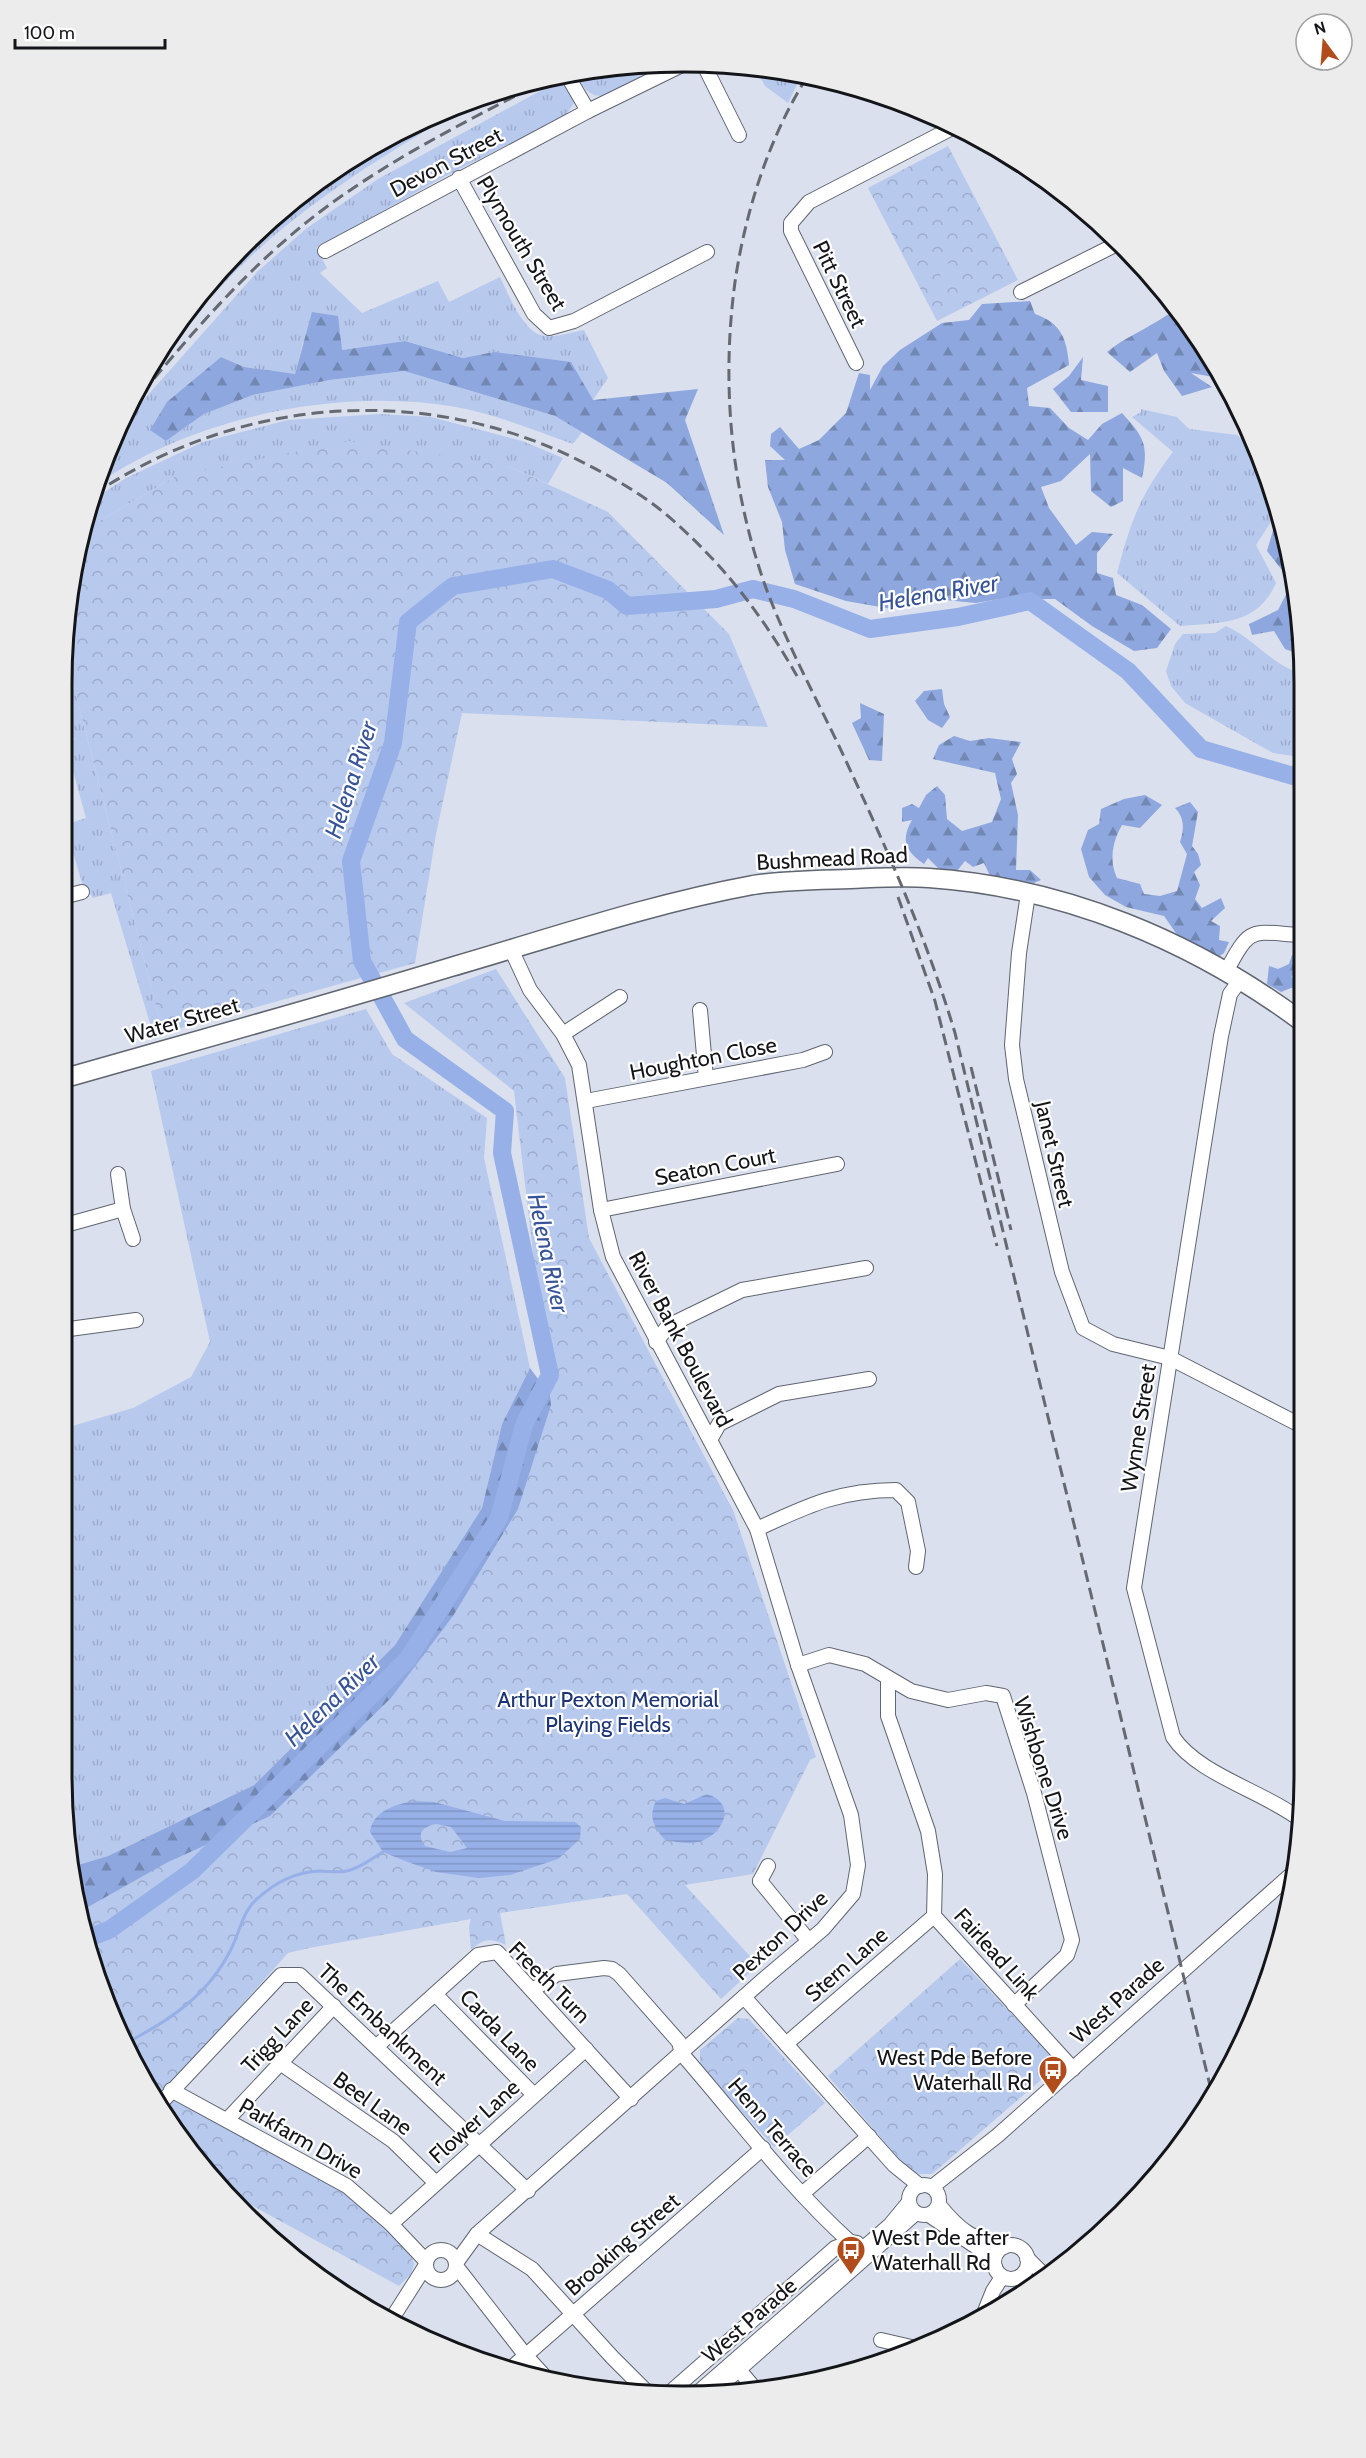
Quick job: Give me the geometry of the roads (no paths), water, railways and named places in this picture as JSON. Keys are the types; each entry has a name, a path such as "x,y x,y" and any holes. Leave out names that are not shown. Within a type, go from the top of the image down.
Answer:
{"main road":[{"name":"Bushmead Road","path":"315,1006 653,908 756,885 819,880 925,878 1028,894 1116,919 1181,946 1234,975 1294,1016"},
{"name":"Water Street","path":"72,1076 315,1006"}],"street":[{"name":"Devon Street","path":"325,251 459,178 667,72"},
{"path":"708,73 740,135"},
{"path":"571,83 588,111"},
{"name":"Pitt Street","path":"856,363 791,231 791,223 809,202 945,132"},
{"name":"Plymouth Street","path":"459,178 534,314 549,328 574,321 707,252"},
{"path":"1021,292 1111,247"},
{"path":"72,895 82,892"},
{"name":"Janet Street","path":"1028,894 1019,953 1012,1046 1016,1079 1062,1272 1083,1328 1113,1344 1170,1358 1294,1422"},
{"name":"Wynne Street","path":"1293,1814 1197,1762 1181,1749 1173,1737 1134,1588 1221,1036 1241,942 1254,933 1294,935"},
{"name":"River Bank Boulevard","path":"511,949 530,990 563,1034 579,1065 601,1210 613,1257 757,1529"},
{"path":"563,1034 620,997"},
{"path":"699,1010 706,1078"},
{"name":"Houghton Close","path":"586,1101 803,1060 825,1052"},
{"name":"Seaton Court","path":"601,1210 837,1164"},
{"path":"118,1174 123,1209 134,1239"},
{"path":"72,1224 123,1209"},
{"path":"656,1342 668,1326 742,1290 866,1268"},
{"path":"72,1329 136,1320"},
{"path":"710,1440 719,1424 779,1394 869,1379"},
{"path":"757,1529 819,1500 852,1492 896,1490 908,1502 918,1551 916,1567"},
{"name":"Pexton Drive","path":"442,2250 477,2234 528,2191 744,1997 824,1929 853,1894 858,1865 852,1815 798,1665 757,1529"},
{"name":"Wishbone Drive","path":"798,1665 829,1655 865,1664 911,1691 948,1701 986,1693 1004,1696 1034,1793 1072,1940 1067,1955 1014,2005"},
{"name":"Fairlead Link","path":"888,1678 888,1716 928,1831 935,1874 934,1916 1073,2069"},
{"path":"760,1881 768,1866"},
{"path":"760,1881 809,1941"},
{"path":"745,1883 760,1881"},
{"name":"West Parade","path":"708,2385 735,2366 1284,1881"},
{"name":"Stern Lane","path":"786,2044 934,1916"},
{"name":"Freeth Turn","path":"377,2046 478,1955 497,1952 534,1989 631,2099"},
{"name":"Henn Terrace","path":"534,1989 557,1974 604,1968 612,1969 619,1974 679,2042 682,2054 802,2194 831,2226 850,2242 858,2243 864,2248"},
{"name":"The Embankment","path":"165,2098 281,1975 300,1975 481,2143 528,2191"},
{"name":"Carda Lane","path":"435,1994 534,2095"},
{"path":"744,1997 924,2200 981,2250 998,2272 1012,2279 1022,2275 1031,2277"},
{"name":"Trigg Lane","path":"227,2120 334,2006"},
{"name":"Flower Lane","path":"396,2229 436,2183 586,2049"},
{"name":"Beel Lane","path":"280,2063 393,2141 436,2183"},
{"name":"Parkfarm Drive","path":"171,2090 347,2186 396,2229 426,2263 430,2275 441,2279"},
{"path":"802,2194 869,2136"},
{"name":"Brooking Street","path":"518,2363 763,2148"},
{"path":"924,2200 966,2234 1004,2247 1019,2248 1038,2272"},
{"name":"West Parade","path":"719,2385 735,2366 864,2248 924,2200"},
{"path":"831,2226 835,2248"},
{"name":"Parkfarm Drive","path":"396,2229 442,2250"},
{"path":"477,2234 532,2269 638,2385"},
{"name":"Pexton Drive","path":"456,2265 477,2234"},
{"path":"677,2386 835,2248 850,2242"},
{"path":"988,2304 998,2272 995,2257 1004,2247"},
{"path":"395,2314 432,2253 442,2250 454,2256 456,2265 475,2292 537,2368"},
{"path":"1022,2275 1027,2268 1027,2259"},
{"path":"403,2303 441,2279 452,2276 456,2265"},
{"path":"441,2279 475,2292"},
{"path":"881,2340 902,2345"},
{"path":"735,2366 749,2382"}],"waterway":[{"name":"Helena River","path":"94,1936 109,1930 192,1871 407,1660 499,1518 524,1425 550,1375 502,1153 505,1111 405,1039 362,961 351,861 393,743 408,622 453,586 553,569 608,590 627,606 716,599 753,589 794,599 870,629 958,617 1030,601 1128,671 1201,749 1294,776"},
{"path":"133,2039 172,2016 211,1981 233,1944 248,1909 265,1892 286,1879 302,1873 352,1870 383,1852"}],"railway":[{"path":"803,84 781,125 760,176 745,229 735,282 729,359 729,398 732,437 744,513 754,551 774,608 887,852 917,923 955,1033 1210,2085"},
{"path":"151,382 222,301 298,229 379,171 516,96"},
{"path":"104,488 149,462 207,438 266,421 327,412 389,411 450,418 511,433 570,456 598,470 639,494 665,513 695,541 743,595 758,614 797,676"},
{"path":"898,897 935,1001 997,1246"},
{"path":"971,1067 1011,1230"}],"place":[{"name":"West Pde Before Waterhall Rd","path":"1053,2096"},
{"name":"West Pde after Waterhall Rd","path":"851,2276"}],"park label":[{"name":"Arthur Pexton Memorial Playing Fields","path":"608,1712"}]}
